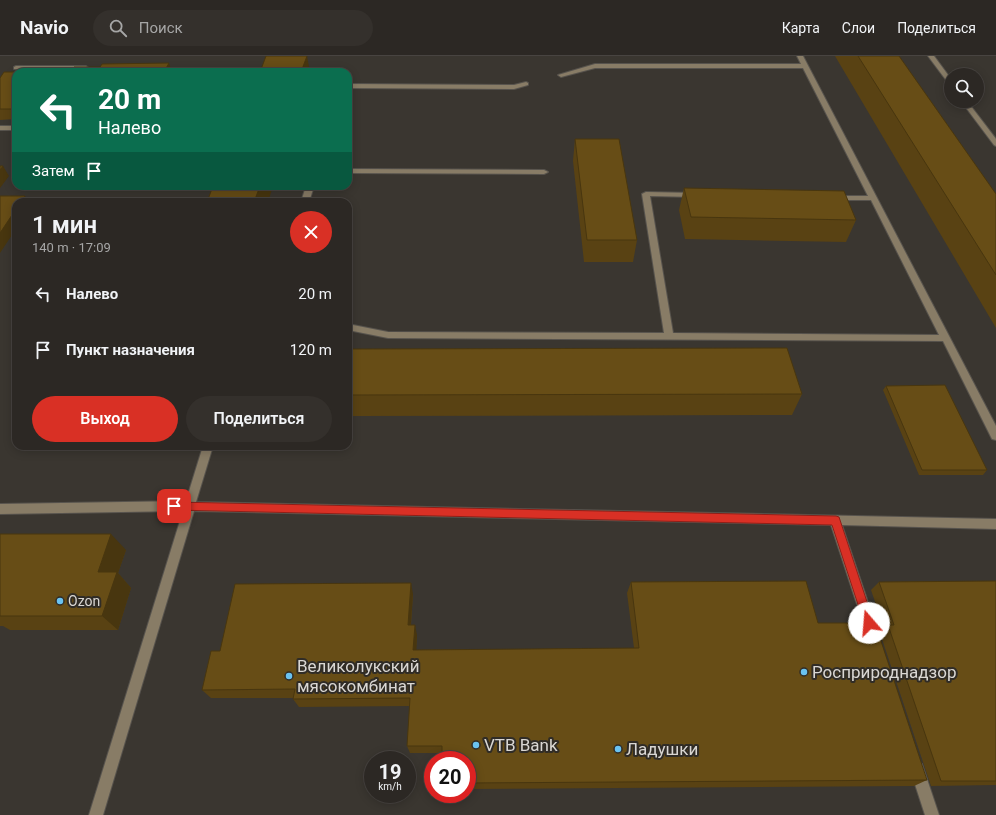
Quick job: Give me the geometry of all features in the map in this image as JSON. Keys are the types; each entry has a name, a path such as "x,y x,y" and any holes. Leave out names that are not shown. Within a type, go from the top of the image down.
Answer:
{"street":[{"path":"800,56 944,338 996,436"},
{"path":"930,56 944,74"},
{"path":"561,75 595,66 805,66"},
{"path":"352,86 514,87 526,84"},
{"path":"969,108 996,144"},
{"path":"0,128 12,128"},
{"path":"352,171 544,172"},
{"path":"669,337 646,194 707,195"},
{"path":"826,198 873,198"},
{"path":"352,328 388,335 944,338"},
{"path":"96,815 207,450"},
{"path":"0,509 189,506 996,524"},
{"path":"836,520 877,648"},
{"path":"914,760 932,815"}],"building":[{"path":"266,56 307,56 302,68 262,68"},
{"path":"858,56 899,56 996,194 996,275"},
{"path":"169,63 166,68 73,68 100,67 102,64"},
{"path":"4,72 12,72 12,109 0,109 0,78"},
{"path":"575,139 619,139 637,240 587,240"},
{"path":"684,188 844,191 856,220 691,217"},
{"path":"212,190 258,190 256,198 208,198"},
{"path":"0,196 25,196 24,198 12,198 12,215 0,233"},
{"path":"787,348 802,394 352,395 352,349"},
{"path":"945,385 987,470 922,470 886,386"},
{"path":"0,534 111,534 98,572 117,572 102,616 0,616"},
{"path":"806,581 818,623 875,623 927,780 476,783 476,751 442,751 442,746 407,746 410,698 293,699 295,689 202,690 211,651 220,651 235,584 411,583 408,625 415,625 413,650 639,648 631,582"},
{"path":"996,581 996,781 941,781 888,625 894,625 879,582"}],"place":[{"name":"Ozon","path":"60,601"},
{"name":"Росприроднадзор","path":"804,672"},
{"name":"Великолукский мясокомбинат","path":"289,676"},
{"name":"VTB Bank","path":"476,745"},
{"name":"Ладушки","path":"618,749"}],"route":[{"path":"174,506 836,520 869,623"}]}
